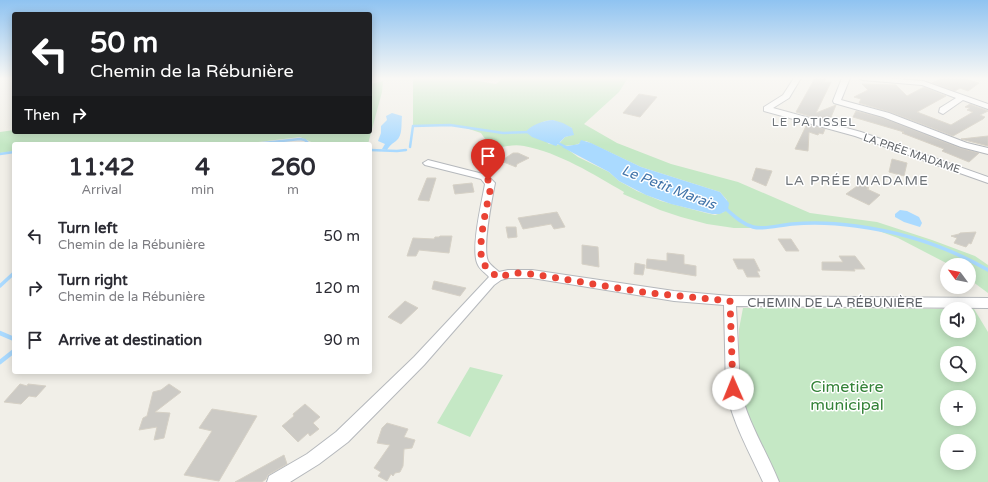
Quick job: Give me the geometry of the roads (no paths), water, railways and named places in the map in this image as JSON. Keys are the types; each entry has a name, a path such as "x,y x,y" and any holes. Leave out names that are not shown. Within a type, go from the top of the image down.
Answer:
{"street":[{"name":"LA PRÉE MADAME","path":"779,100 767,109 858,134 988,180"},
{"path":"838,100 886,115 964,145 988,151"},
{"path":"943,112 943,110 958,100"},
{"path":"973,100 988,106"},
{"path":"428,163 479,176 490,183 482,233 481,256 483,264 497,277"},
{"name":"CHEMIN DE LA RÉBUNIÈRE","path":"275,482 313,459 342,437 419,361 482,289 497,277 517,273 532,274 652,293 730,301 988,303"},
{"name":"CHEMIN DE LA RÉBUNIÈRE","path":"730,301 733,389 735,401 739,415 771,482"}],"water":[{"path":"392,113 402,116 401,133 398,139 387,150 382,149 385,144 378,141 381,133 381,126 387,120 386,116"},
{"path":"553,120 572,128 574,135 565,137 556,146 532,137 526,132 538,123"},
{"path":"581,140 591,143 641,167 720,192 729,203 728,210 720,214 712,214 671,204 646,195 619,181 609,172 562,147 579,144"},
{"path":"900,210 907,211 919,217 922,223 920,227 904,222 895,217 895,214"}],"waterway":[{"name":"Le Petit Marais","path":"410,147 413,126 450,125 503,133 530,132"},
{"name":"Le Petit Marais","path":"272,142 300,139 307,142"},
{"name":"Le Petit Marais","path":"556,142 568,148"},
{"name":"Le Petit Marais","path":"372,150 406,150"},
{"name":"Le Petit Marais","path":"0,154 12,152"},
{"name":"Le Petit Marais","path":"725,208 741,222 758,228 800,223 824,223 856,226 907,236 957,254 988,270"},
{"path":"0,286 12,275"},
{"path":"0,333 12,338"},
{"path":"0,362 12,353"}],"district":[{"name":"LE PATISSEL","path":"814,122"},
{"name":"LA PRÉE MADAME","path":"857,180"}],"park label":[{"name":"Cimetière municipal","path":"847,395"}]}
